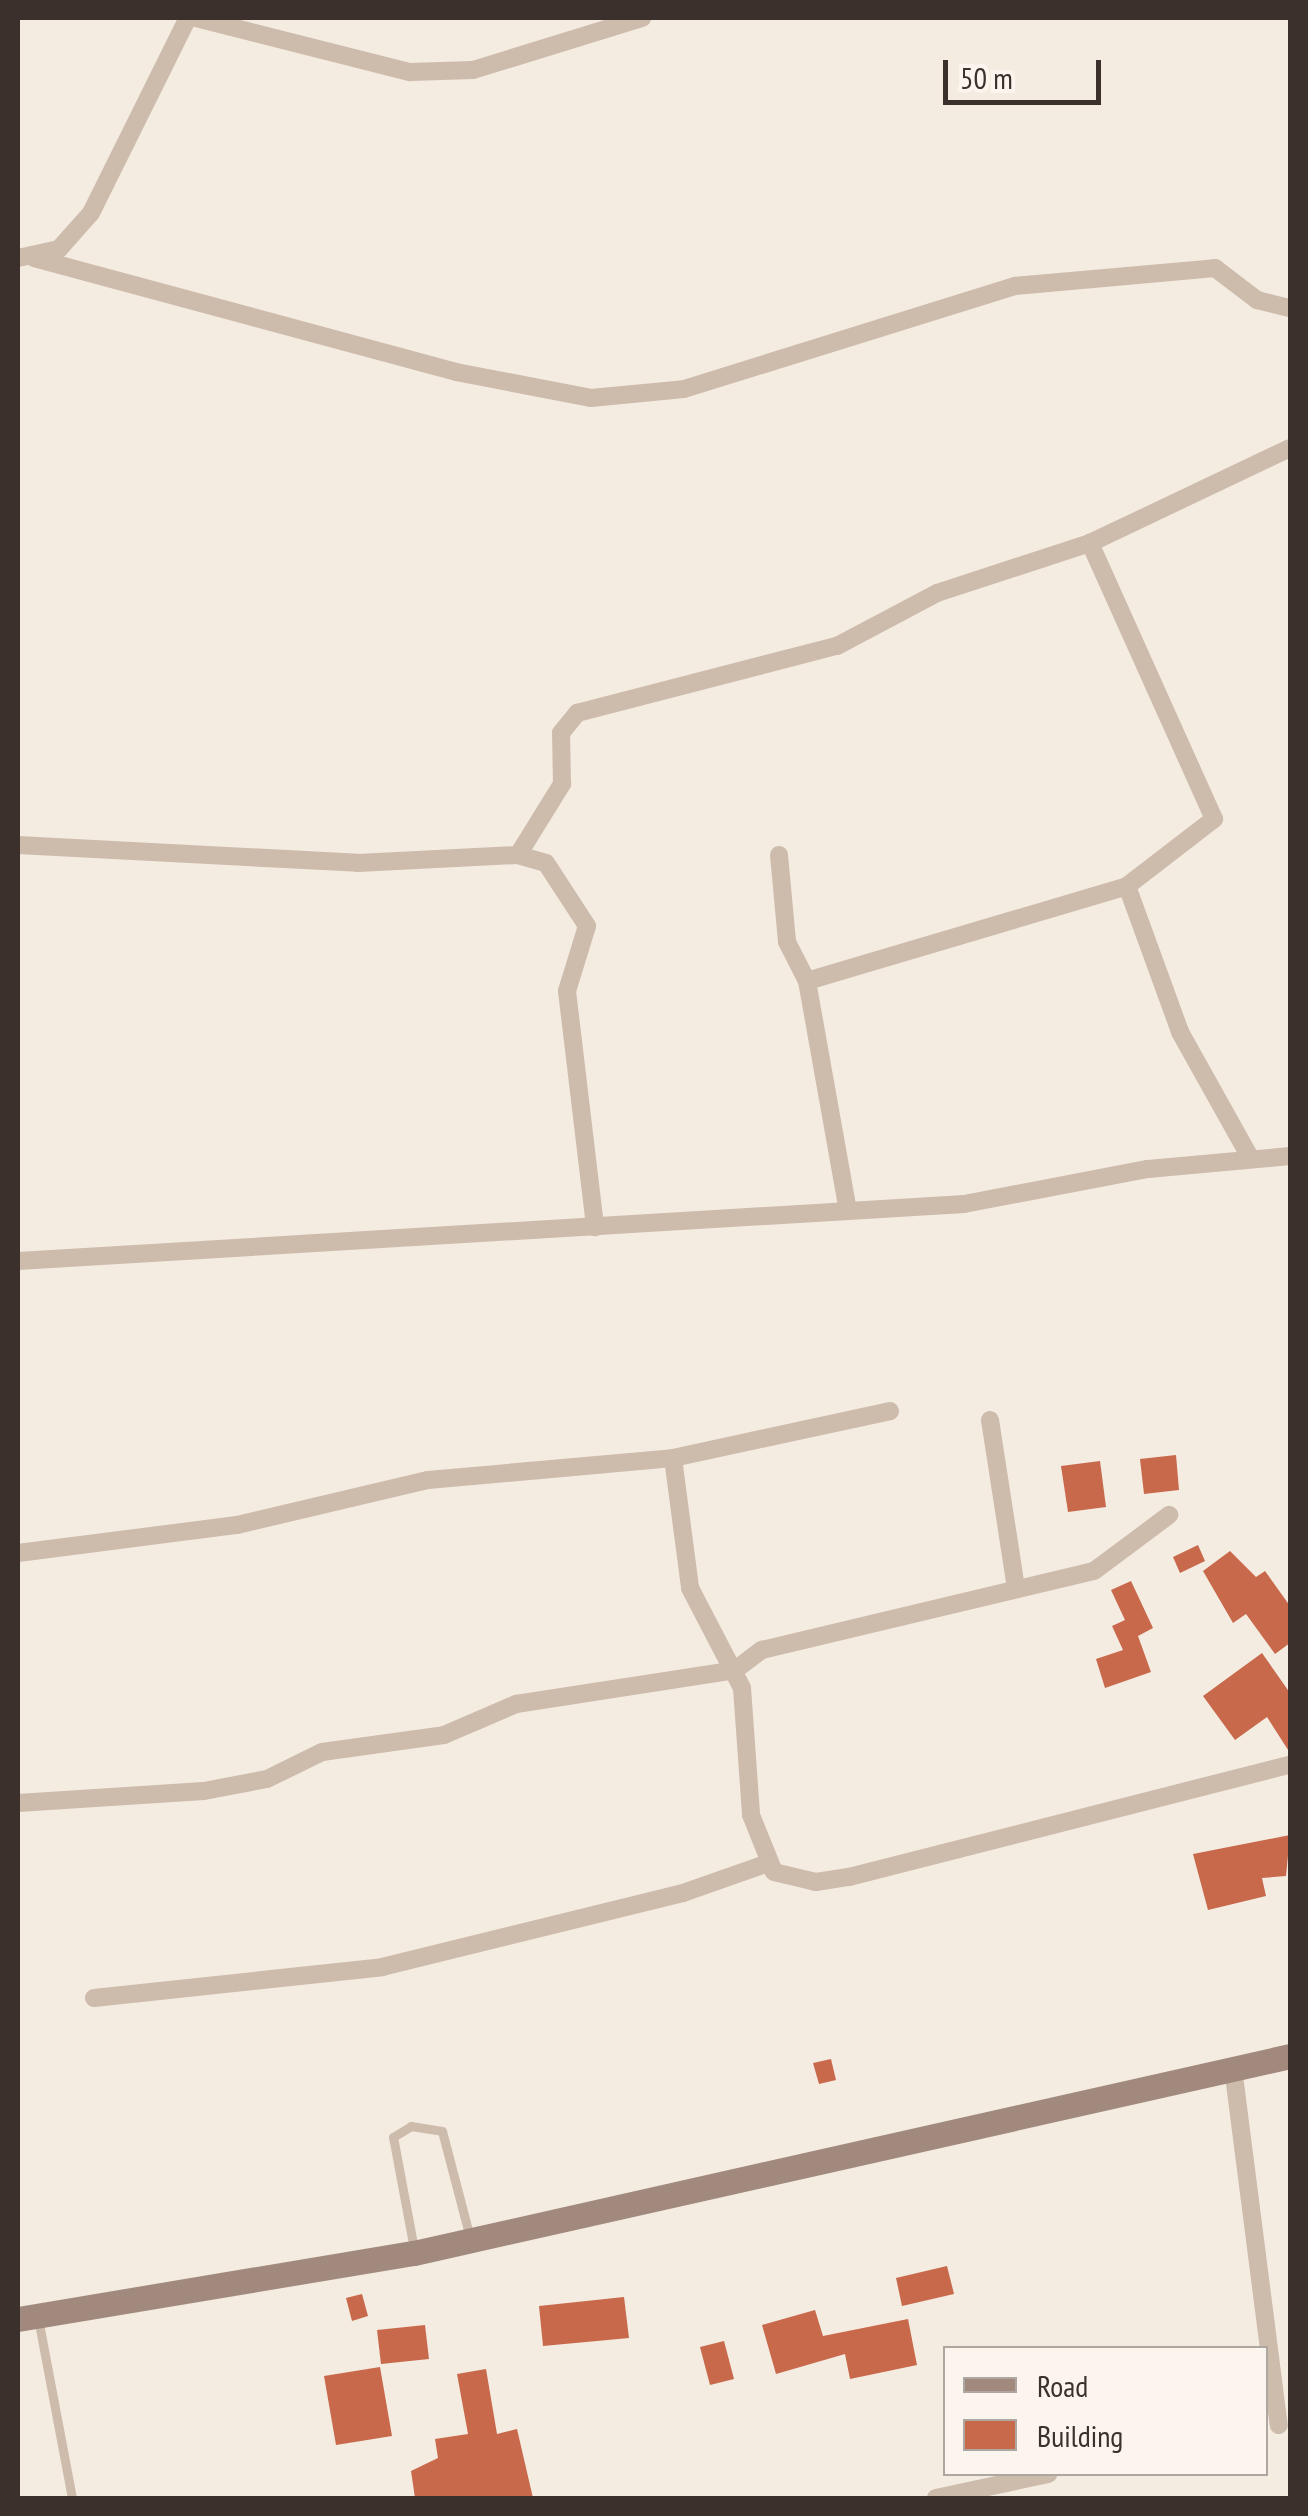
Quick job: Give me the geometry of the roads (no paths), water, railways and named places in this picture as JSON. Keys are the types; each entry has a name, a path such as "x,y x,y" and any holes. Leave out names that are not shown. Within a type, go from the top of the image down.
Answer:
{"main road":[{"path":"28,2317 414,2254 1290,2056"}],"street":[{"path":"26,258 59,249 91,213 188,18"},
{"path":"196,18 410,72 473,70 642,18"},
{"path":"26,258 456,372 591,398 684,389 1015,286 1215,268 1257,300 1290,308"},
{"path":"518,855 562,784 561,734 577,712 777,668 937,593 1090,542 1290,448"},
{"path":"808,982 1127,886 1214,819 1090,542"},
{"path":"18,845 358,864 518,855 560,873 587,926 567,991 595,1226"},
{"path":"779,855 790,958 808,982 848,1206"},
{"path":"1127,886 1180,1032 1251,1159"},
{"path":"18,1260 1006,1199 1148,1168 1290,1156"},
{"path":"18,1553 238,1525 428,1480 673,1458 890,1411"},
{"path":"990,1420 1016,1587"},
{"path":"673,1458 690,1588 735,1670 751,1815 768,1862 792,1880 849,1877 1290,1765"},
{"path":"18,1804 204,1791 267,1779 322,1752 444,1735 516,1704 735,1670 762,1650 810,1646 1016,1587 1094,1571 1170,1515"},
{"path":"94,1998 382,1967 682,1893 768,1862"},
{"path":"1233,2068 1268,2346"},
{"path":"1268,2346 1278,2426"},
{"path":"936,2498 1039,2476"}],"lane":[{"path":"414,2254 393,2137 410,2126 442,2131 470,2241"},
{"path":"28,2317 72,2498"}]}
